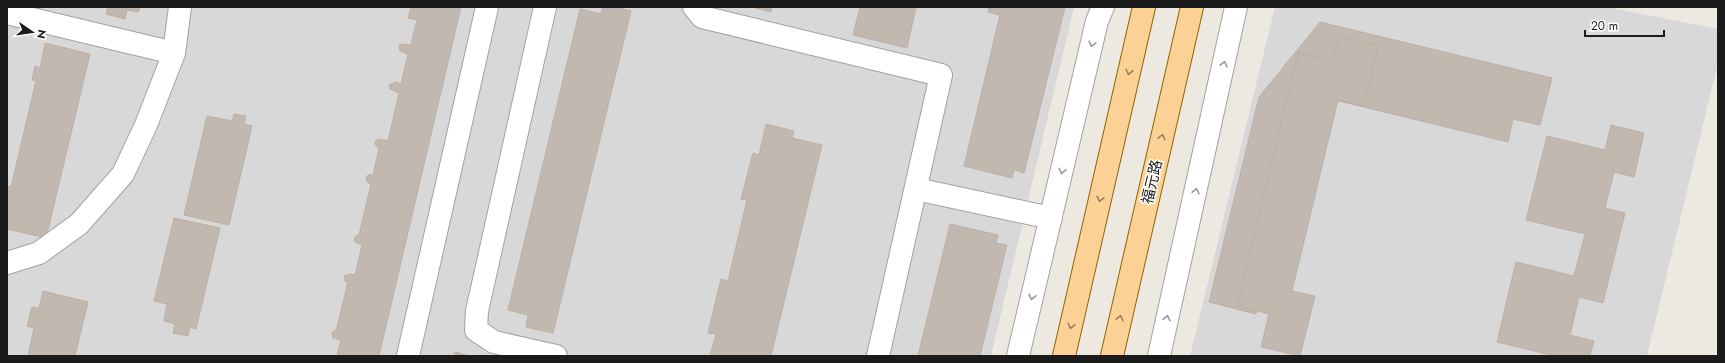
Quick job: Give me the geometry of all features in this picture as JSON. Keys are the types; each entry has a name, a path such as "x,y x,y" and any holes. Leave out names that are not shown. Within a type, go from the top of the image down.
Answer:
{"main road":[{"path":"1064,356 1144,7"},
{"name":"福元路","path":"1112,356 1192,7"}],"street":[{"path":"7,264 39,253 79,224 123,174 146,125 174,53 180,7"},
{"path":"408,356 487,7"},
{"path":"545,7 477,310 476,330 494,342 556,356"},
{"path":"694,7 702,17 941,75 878,356"},
{"path":"1018,356 1097,21 1103,7"},
{"path":"1159,356 1236,7"},
{"path":"7,13 174,53"},
{"path":"916,190 1051,218"}],"shaded area":[{"path":"7,7 1074,7 991,356 7,356"},
{"path":"1275,7 1606,7 1718,29 1718,63 1647,356 1190,356"}],"building":[{"path":"108,7 140,7 138,12 127,10 125,19 106,14"},
{"path":"411,7 461,7 379,356 337,356 341,340 333,338 332,333 336,331 348,282 345,281 344,276 350,274 355,275 362,245 355,242 354,238 359,235 371,184 367,182 366,177 368,175 373,175 379,148 376,146 375,142 381,139 388,141 399,93 390,89 389,85 395,82 401,84 408,54 400,51 399,47 400,44 411,45 417,20 408,18"},
{"path":"603,7 615,7 631,11 553,333 526,327 528,315 508,310 580,9 601,14"},
{"path":"752,7 772,7 771,12"},
{"path":"860,7 916,7 907,48 853,35"},
{"path":"989,7 1065,7 1024,173 1014,170 1012,178 964,166 1000,15 988,12"},
{"path":"1320,22 1552,78 1540,125 1513,119 1508,142 1310,94 1256,314 1209,302 1259,97"},
{"path":"1339,36 1378,46 1364,106 1338,100 1292,291 1315,296 1300,356 1261,347 1269,314 1237,306 1298,53 1333,61"},
{"path":"45,43 90,54 46,238 7,229 7,186 11,187 36,81 32,80 35,66 40,68"},
{"path":"234,114 246,116 244,124 252,126 229,225 184,215 207,116 232,121"},
{"path":"766,124 794,131 792,138 822,145 771,356 710,356 716,334 708,333 721,279 728,281 747,200 741,199 753,153 759,155"},
{"path":"1611,125 1644,133 1634,177 1614,172 1605,208 1625,213 1603,303 1579,297 1570,335 1594,341 1590,356 1555,356 1497,342 1516,262 1574,276 1585,234 1526,220 1547,136 1605,150"},
{"path":"174,218 220,228 196,329 190,327 188,336 173,333 175,324 164,321 167,304 154,301"},
{"path":"950,224 998,235 996,243 1007,245 980,356 918,356"},
{"path":"43,291 88,302 75,356 28,356 34,328 27,326 32,307 39,308"},
{"path":"455,352 470,356 454,356"}]}
